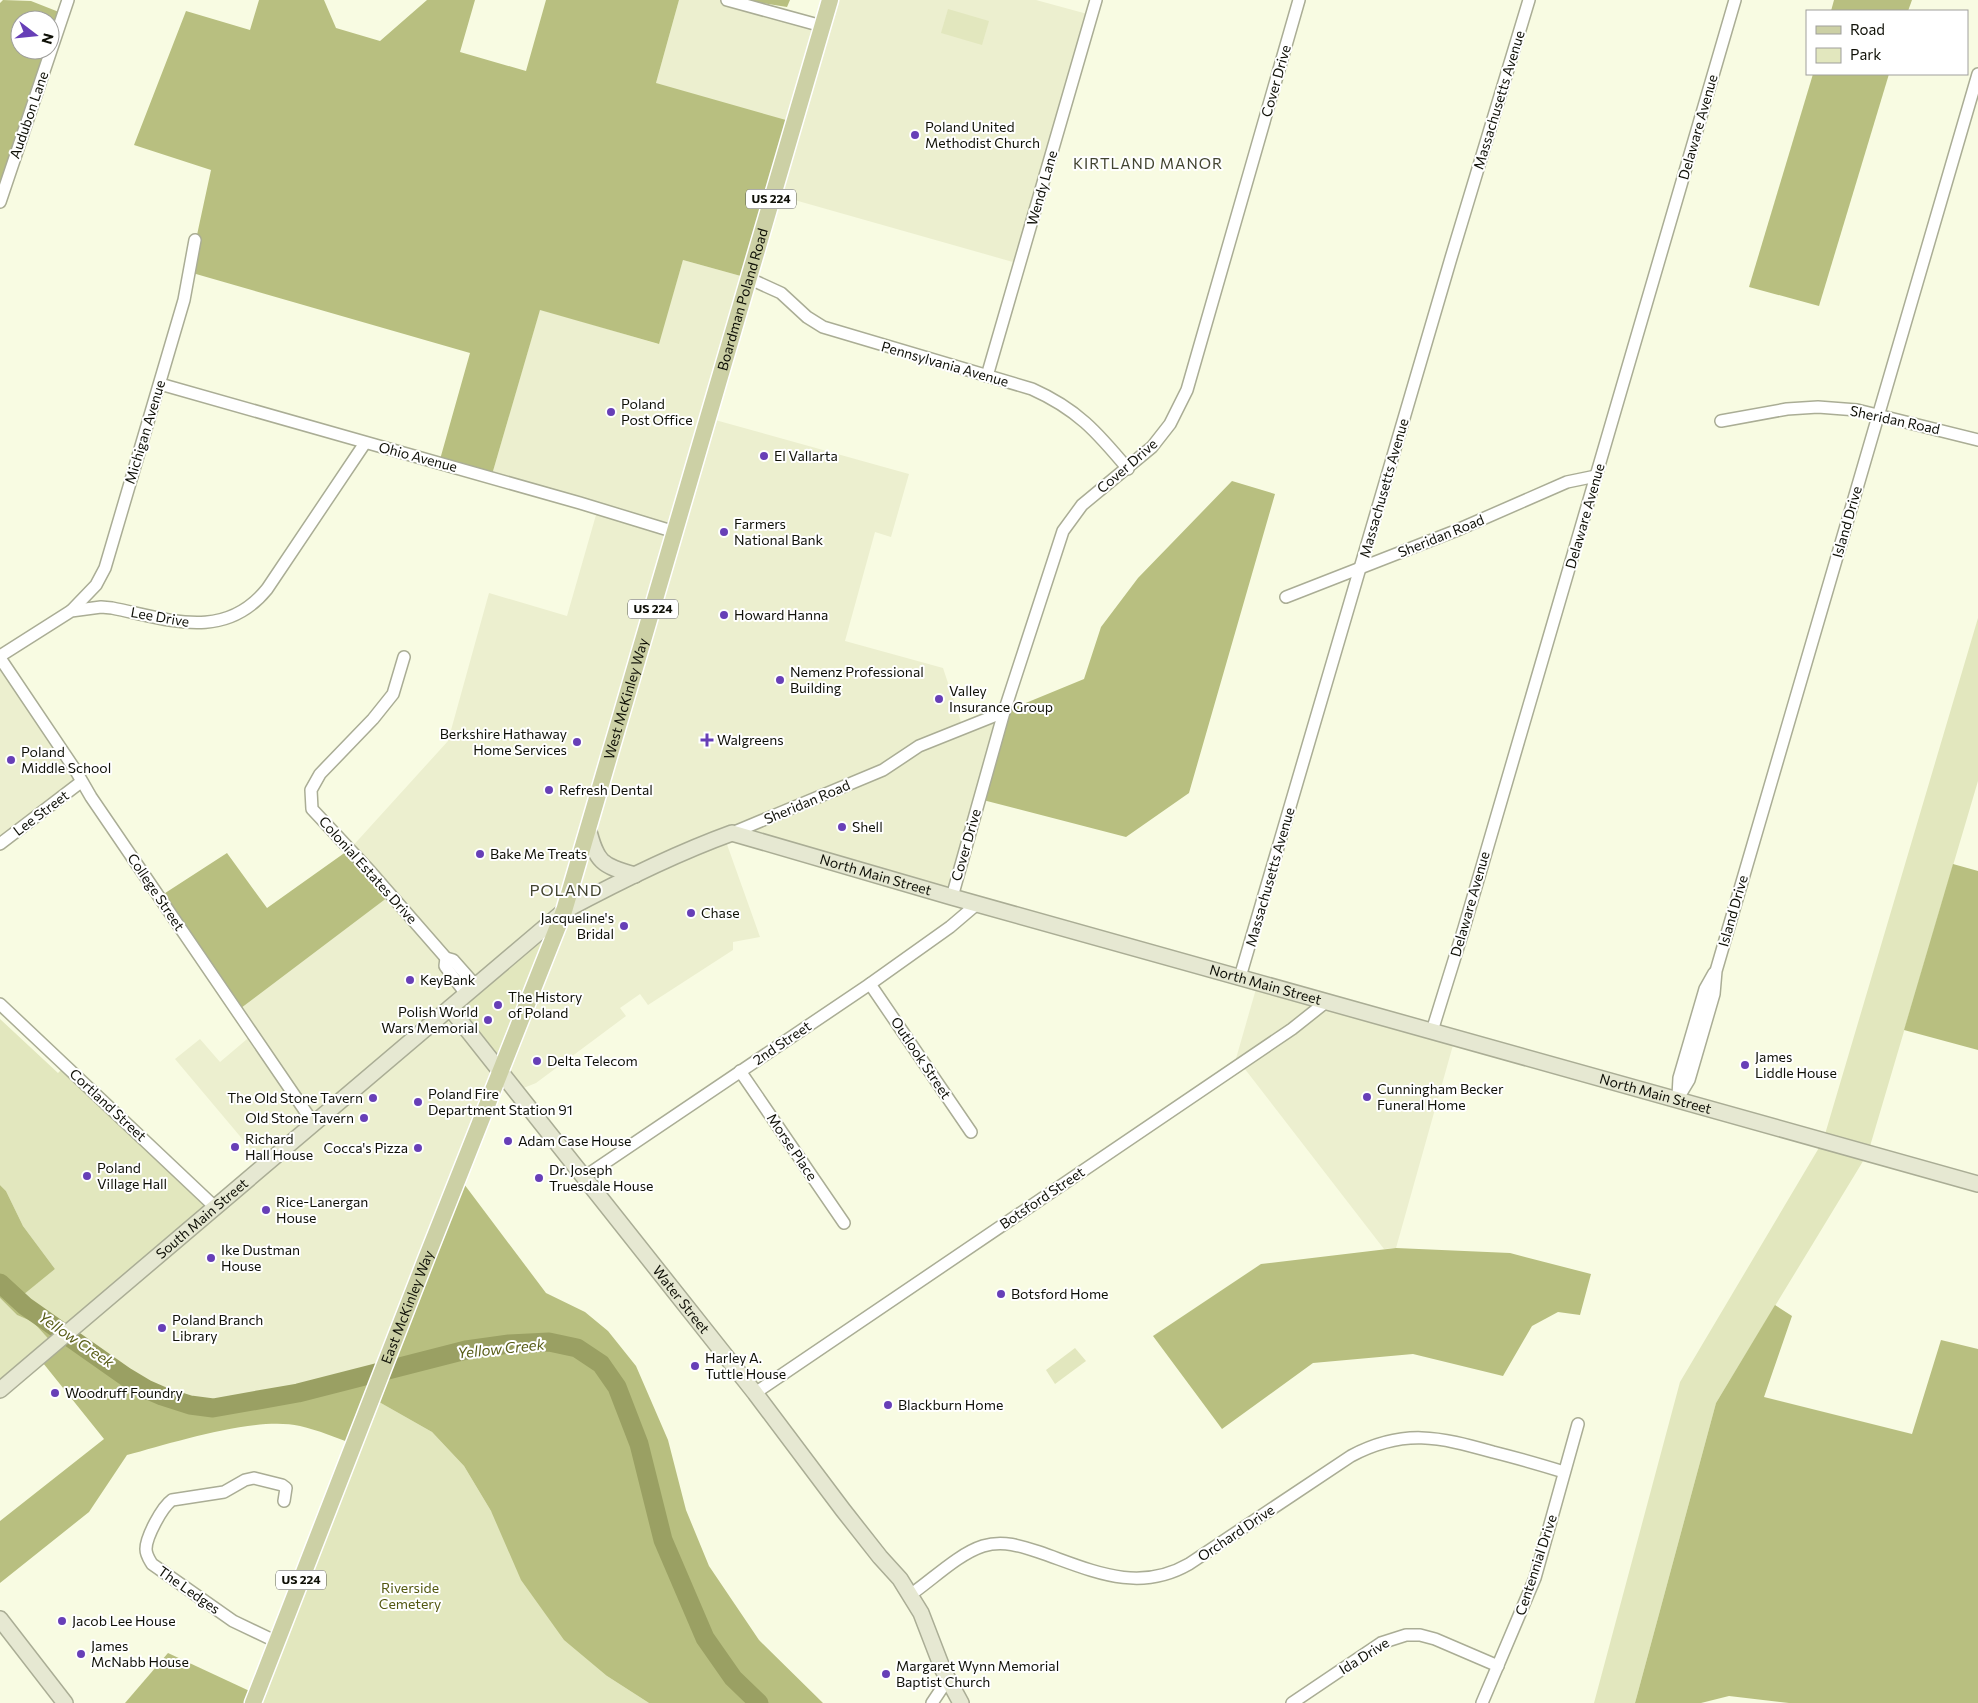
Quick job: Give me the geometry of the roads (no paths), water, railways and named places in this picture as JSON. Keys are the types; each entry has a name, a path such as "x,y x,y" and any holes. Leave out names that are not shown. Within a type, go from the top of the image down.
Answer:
{"main road":[{"name":"Boardman Poland Road","path":"714,398 830,0"},
{"name":"West McKinley Way","path":"564,911 714,398"},
{"path":"588,828 594,849 604,863 635,875"},
{"name":"North Main Street","path":"732,833 952,897 1978,1184"},
{"path":"564,911 635,875 700,845 732,833"},
{"name":"South Main Street","path":"0,1389 101,1306 564,911"},
{"name":"East McKinley Way","path":"253,1703 404,1314 564,911"},
{"name":"Water Street","path":"450,1008 755,1393 843,1510 900,1579 926,1625 930,1640 961,1703"},
{"path":"0,1619 65,1703"}],"street":[{"name":"Audubon Lane","path":"0,202 68,0"},
{"path":"727,0 822,26"},
{"name":"Wendy Lane","path":"987,376 1096,0"},
{"name":"Cover Drive","path":"952,897 1004,712 1063,531 1082,506 1128,469 1162,436 1187,390 1299,0"},
{"name":"Massachusetts Avenue","path":"1240,977 1451,258 1529,0"},
{"name":"Delaware Avenue","path":"1432,1031 1464,928 1735,0"},
{"name":"Island Drive","path":"1677,1100 1689,1080 1714,994 1716,971 1978,74"},
{"name":"Michigan Avenue","path":"71,612 96,585 105,568 184,300 195,240"},
{"name":"Pennsylvania Avenue","path":"748,278 781,293 807,317 823,328 1032,389 1066,406 1099,434 1128,469"},
{"name":"Ohio Avenue","path":"160,384 580,503 675,532"},
{"name":"Sheridan Road","path":"1721,421 1795,408 1857,410 1978,440"},
{"name":"Lee Drive","path":"0,657 71,612 101,607 112,608 199,624 221,620 242,612 267,589 365,443"},
{"name":"Sheridan Road","path":"1286,597 1455,531 1567,482 1596,476"},
{"name":"College Street","path":"0,657 76,771 81,782 314,1124"},
{"name":"Colonial Estates Drive","path":"404,657 393,694 373,719 320,774 311,790 312,809 370,871 446,958 454,960 471,990"},
{"name":"Sheridan Road","path":"732,833 883,770 919,746 1004,712"},
{"name":"Lee Street","path":"0,844 81,782"},
{"name":"2nd Street","path":"584,1177 870,984 950,927 977,904"},
{"name":"Outlook Street","path":"870,984 972,1132"},
{"name":"Botsford Street","path":"755,1393 873,1315 1292,1029 1326,1002"},
{"name":"Cortland Street","path":"0,1004 216,1208"},
{"name":"Morse Place","path":"740,1071 844,1223"},
{"name":"Centennial Drive","path":"1482,1703 1535,1578 1578,1424"},
{"name":"Orchard Drive","path":"910,1595 963,1556 984,1546 996,1543 1017,1545 1117,1578 1143,1579 1166,1575 1189,1564 1352,1456 1373,1446 1394,1440 1420,1437 1444,1439 1564,1472"},
{"name":"The Ledges","path":"277,1642 233,1621 152,1564 146,1552 147,1544 162,1511 172,1500 224,1492 245,1480 254,1478 282,1485 286,1488 284,1501"},
{"name":"Ida Drive","path":"1292,1703 1381,1643 1406,1635 1420,1635 1435,1639 1498,1666"},
{"path":"932,1703 948,1679"}],"waterway":[{"name":"Yellow Creek","path":"0,1283 25,1306 146,1389 190,1405 213,1408 298,1393 466,1350 509,1344 549,1342 577,1348 601,1364 617,1387 639,1444 663,1540 705,1638 733,1678 759,1703"}],"place":[{"name":"Poland United Methodist Church","path":"915,135"},
{"name":"Poland Post Office","path":"611,412"},
{"name":"El Vallarta","path":"764,456"},
{"name":"Farmers National Bank","path":"724,532"},
{"name":"Howard Hanna","path":"724,615"},
{"name":"Nemenz Professional Building","path":"780,680"},
{"name":"Valley Insurance Group","path":"939,699"},
{"name":"Walgreens","path":"707,740"},
{"name":"Berkshire Hathaway Home Services","path":"577,742"},
{"name":"Poland Middle School","path":"11,760"},
{"name":"Refresh Dental","path":"549,790"},
{"name":"Shell","path":"842,827"},
{"name":"Bake Me Treats","path":"480,854"},
{"name":"Chase","path":"691,913"},
{"name":"Jacqueline's Bridal","path":"624,926"},
{"name":"KeyBank","path":"410,980"},
{"name":"The History of Poland","path":"498,1005"},
{"name":"Polish World Wars Memorial","path":"488,1020"},
{"name":"Delta Telecom","path":"537,1061"},
{"name":"James Liddle House","path":"1745,1065"},
{"name":"Cunningham Becker Funeral Home","path":"1367,1097"},
{"name":"The Old Stone Tavern","path":"373,1098"},
{"name":"Poland Fire Department Station 91","path":"418,1102"},
{"name":"Old Stone Tavern","path":"364,1118"},
{"name":"Adam Case House","path":"508,1141"},
{"name":"Richard Hall House","path":"235,1147"},
{"name":"Cocca's Pizza","path":"418,1148"},
{"name":"Poland Village Hall","path":"87,1176"},
{"name":"Dr. Joseph Truesdale House","path":"539,1178"},
{"name":"Rice-Lanergan House","path":"266,1210"},
{"name":"Ike Dustman House","path":"211,1258"},
{"name":"Botsford Home","path":"1001,1294"},
{"name":"Poland Branch Library","path":"162,1328"},
{"name":"Harley A. Tuttle House","path":"695,1366"},
{"name":"Woodruff Foundry","path":"55,1393"},
{"name":"Blackburn Home","path":"888,1405"},
{"name":"Jacob Lee House","path":"62,1621"},
{"name":"James McNabb House","path":"81,1654"},
{"name":"Margaret Wynn Memorial Baptist Church","path":"886,1674"}],"district":[{"name":"KIRTLAND MANOR","path":"1148,164"},
{"name":"POLAND","path":"566,890"}],"park label":[{"name":"Riverside Cemetery","path":"410,1596"}]}
